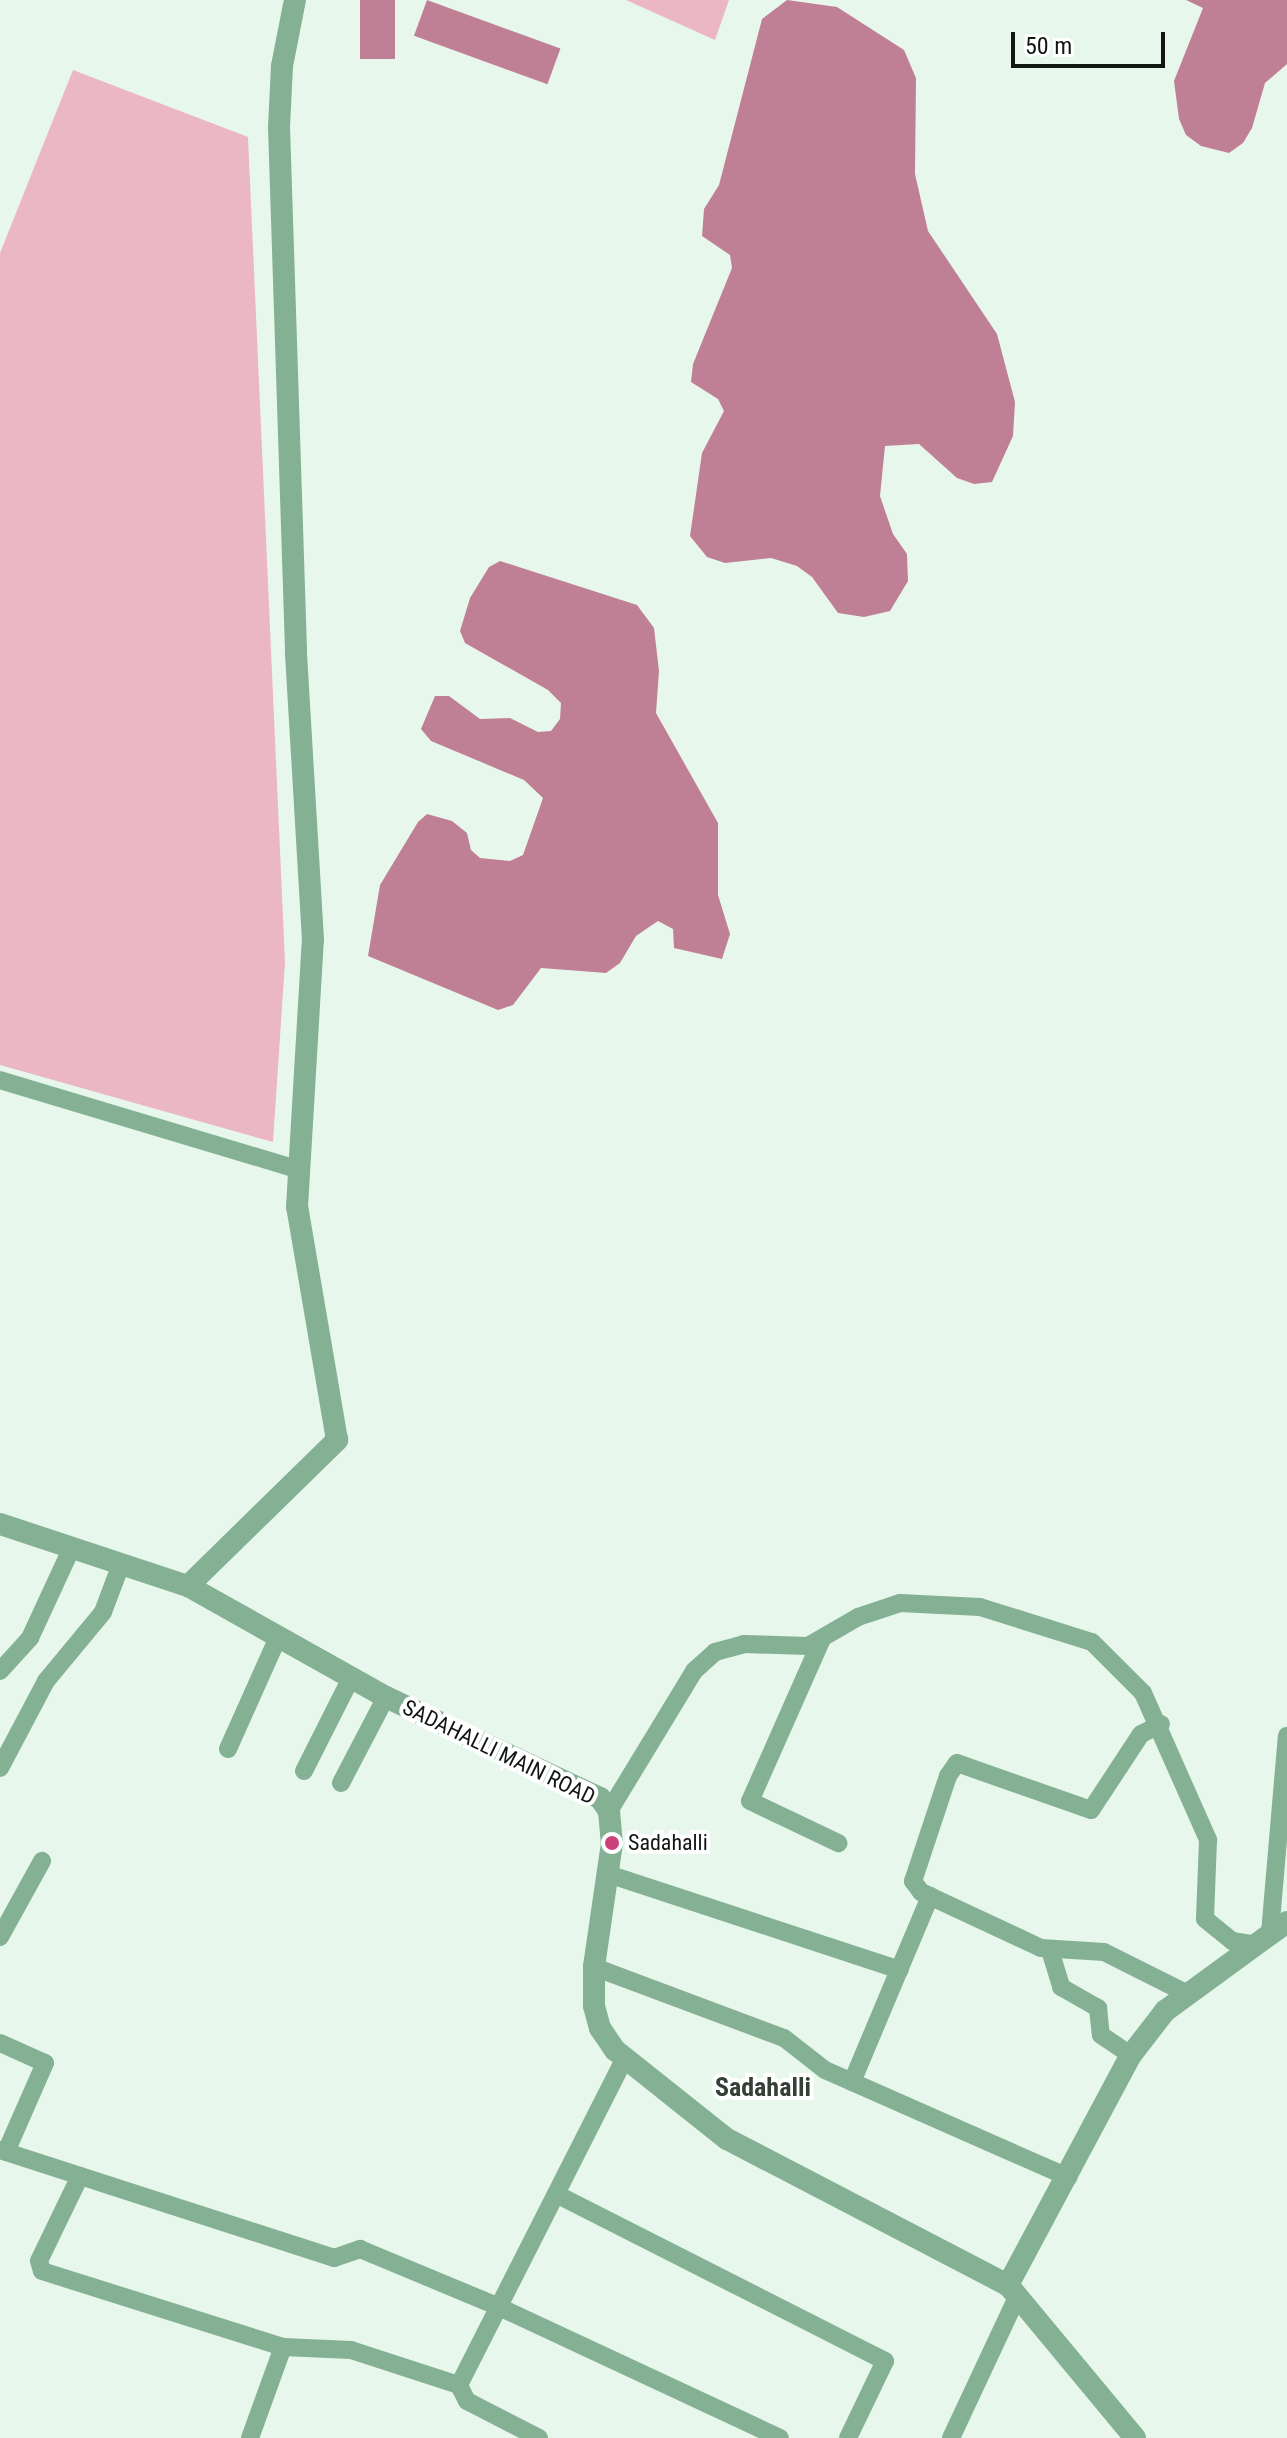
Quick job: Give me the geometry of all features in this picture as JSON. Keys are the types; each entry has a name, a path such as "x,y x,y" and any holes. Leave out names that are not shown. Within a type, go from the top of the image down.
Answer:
{"street":[{"path":"188,1586 337,1440 297,1207 313,926 296,650 279,127 282,66 295,0"},
{"path":"0,1080 297,1169"},
{"name":"SADAHALLI MAIN ROAD","path":"0,1524 188,1586 386,1697 586,1790 609,1811 608,1874 594,1967 596,2018 624,2060 741,2147 1012,2291 1135,2438"},
{"path":"0,1671 30,1638 72,1547"},
{"path":"0,1768 46,1681 103,1612 121,1564"},
{"path":"609,1811 694,1671 715,1652 744,1644 800,1648 821,1641 858,1617 911,1601 969,1605 1033,1620 1092,1642 1111,1656 1161,1724 1208,1840 1205,1919 1232,1941 1269,1933"},
{"path":"228,1749 278,1637"},
{"path":"821,1641 750,1801 838,1843"},
{"path":"304,1771 351,1678"},
{"path":"341,1783 386,1697"},
{"path":"1161,1724 1141,1734 1091,1810 957,1763 948,1776 913,1881 917,1890 1050,1950 1104,1952 1184,1992"},
{"path":"1269,1933 1287,1736"},
{"path":"0,1937 42,1861"},
{"path":"608,1874 900,1970"},
{"path":"852,2082 930,1896"},
{"path":"951,2438 1012,2291 1131,2055 1184,1992 1269,1933"},
{"path":"1050,1950 1061,1987 1098,2008 1101,2035 1131,2055"},
{"path":"594,1967 784,2038 825,2070 1068,2177"},
{"path":"0,2043 45,2063 3,2151 334,2258 360,2249 497,2306 780,2438"},
{"path":"459,2385 624,2060"},
{"path":"80,2176 39,2261 42,2271 283,2347 351,2350 459,2385 467,2401 539,2438"},
{"path":"556,2194 885,2361 848,2438"},
{"path":"250,2438 283,2347"}],"shaded area":[{"path":"360,0 395,0 395,59 360,59"},
{"path":"427,0 560,49 547,84 414,36"},
{"path":"626,0 729,0 715,40"},
{"path":"787,0 837,7 904,50 916,78 915,174 928,231 997,334 1015,402 1013,436 992,482 974,484 957,478 919,444 885,446 880,496 893,534 907,554 908,581 890,611 864,617 838,613 812,577 797,566 771,558 725,563 707,557 690,536 702,453 724,411 718,399 691,382 693,364 732,268 730,255 702,236 704,209 719,185 762,19"},
{"path":"1186,0 1287,0 1287,64 1265,83 1252,128 1243,143 1229,153 1201,146 1186,135 1179,119 1174,81 1203,8"},
{"path":"73,70 248,137 285,962 273,1142 0,1065 0,253"},
{"path":"500,561 637,605 654,628 659,671 656,713 718,823 718,895 730,934 722,959 674,948 673,929 658,921 636,936 620,963 606,973 541,968 513,1005 498,1010 368,956 380,885 418,822 427,814 452,821 467,833 471,850 480,858 510,861 523,855 543,798 524,780 431,741 421,729 435,696 449,696 480,719 510,718 538,732 551,731 560,719 561,703 548,690 465,643 460,631 470,598 489,567"}],"place":[{"name":"Sadahalli","path":"612,1843"}],"district":[{"name":"Sadahalli","path":"763,2088"}]}
